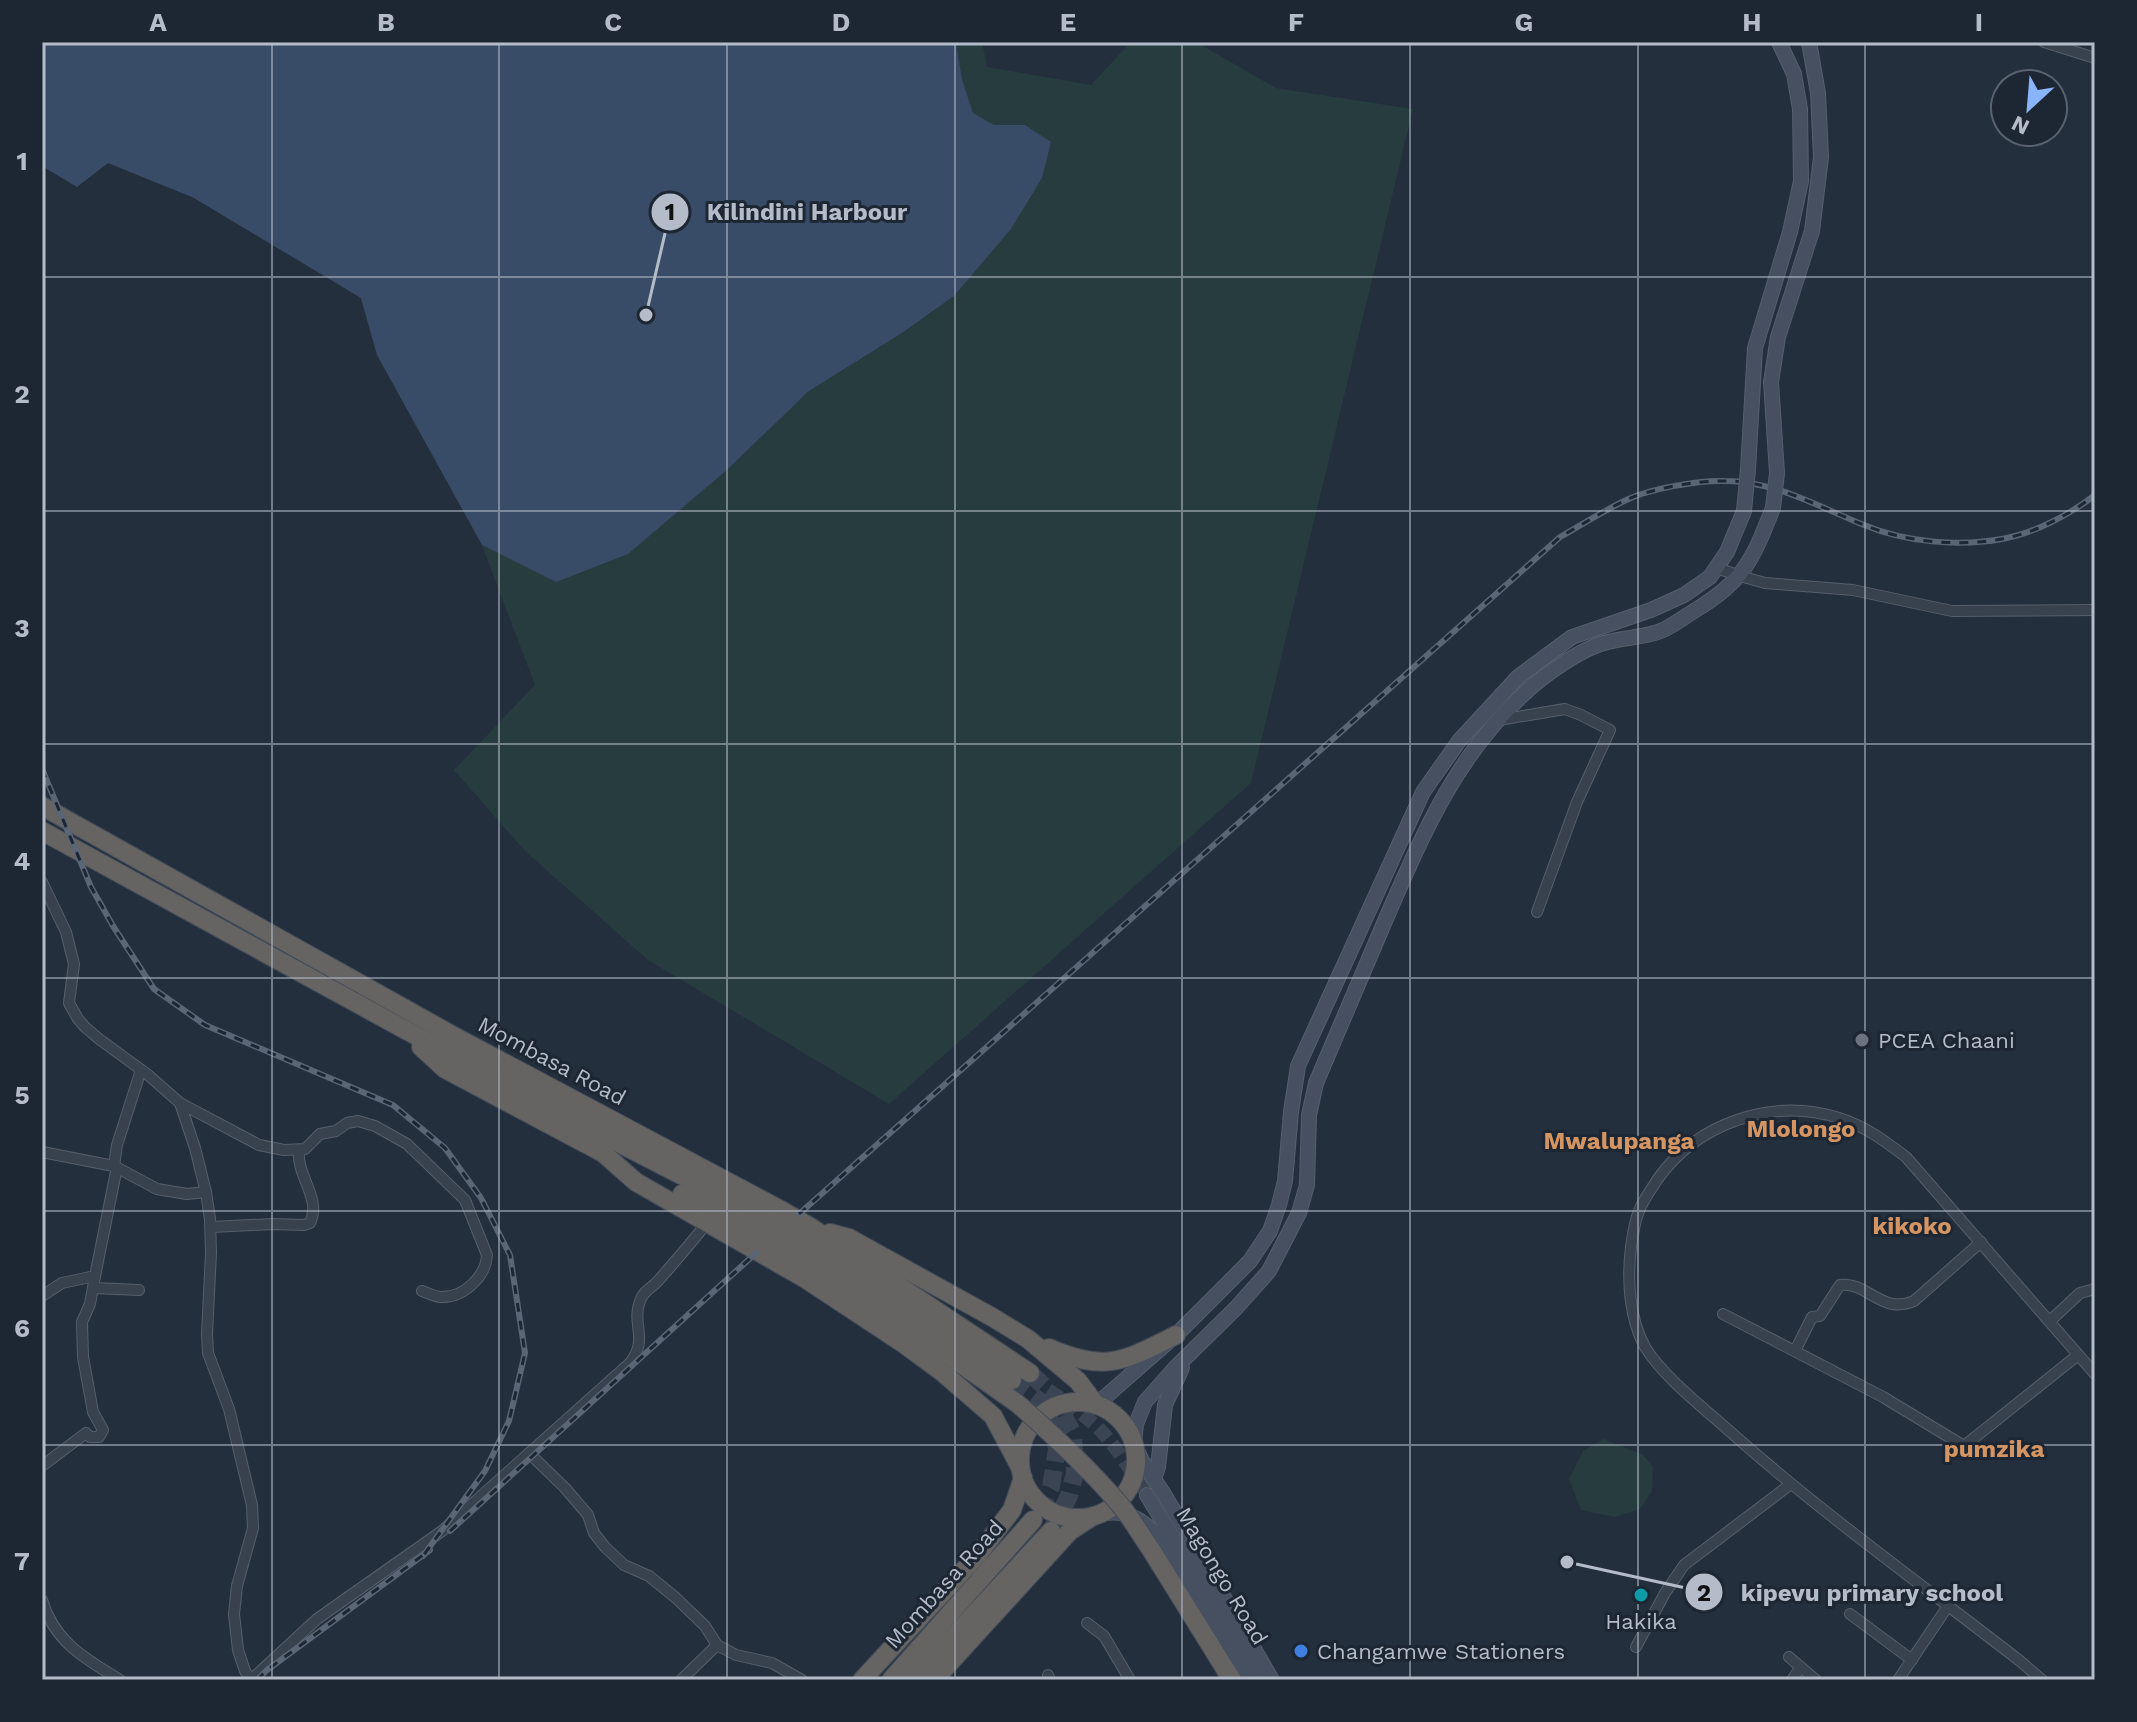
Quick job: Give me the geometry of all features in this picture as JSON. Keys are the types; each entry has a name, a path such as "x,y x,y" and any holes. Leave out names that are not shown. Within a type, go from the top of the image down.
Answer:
{"highway":[{"name":"Mombasa Road","path":"42,806 452,1035 812,1228 1030,1373"},
{"name":"Mombasa Road","path":"42,831 402,1028 718,1194 803,1243 1012,1380"},
{"path":"402,1028 445,1069 809,1264 878,1306 1018,1404 1056,1437 1122,1508 1232,1680"},
{"path":"603,1153 636,1182 804,1278 942,1372 993,1416 1033,1497 1050,1511 1066,1517 1099,1515"},
{"path":"812,1228 849,1238 1028,1339 1073,1359 1100,1363 1129,1358 1176,1335"},
{"path":"1028,1339 1078,1381 1096,1405"},
{"path":"862,1680 977,1556 1012,1510 1022,1472 1021,1448 1028,1430 1041,1416 1057,1406 1075,1402 1096,1405 1112,1413 1126,1427 1134,1444 1136,1463 1133,1481 1123,1497 1070,1531 934,1680"},
{"name":"Mombasa Road","path":"891,1680 1033,1520"},
{"name":"Mombasa Road","path":"913,1680 1051,1531"}],"main road":[{"path":"1096,1405 1176,1335 1250,1261 1270,1231 1285,1181 1298,1066 1423,792 1459,741 1518,677 1572,637 1651,610 1684,595 1710,577 1727,552 1744,511 1755,348 1790,232 1801,181 1800,109 1794,74 1779,42"},
{"path":"1785,42 1797,42"},
{"path":"1272,1680 1134,1444 1136,1424 1145,1402 1269,1271 1299,1213 1307,1185 1309,1115 1316,1083 1419,842 1460,768 1527,690 1561,665 1602,643 1662,631 1722,594 1740,576 1758,546 1773,508 1777,473 1771,382 1778,337 1812,231 1821,157 1818,93 1809,42"},
{"path":"1154,1479 1165,1405 1187,1356"},
{"name":"Magongo Road","path":"1147,1495 1259,1680"},
{"name":"Magongo Road","path":"1099,1515 1115,1511 1131,1515 1150,1527 1164,1544 1245,1680"}],"street":[{"path":"2044,42 2095,58"},
{"path":"1717,568 1765,583 1853,590 1952,611 2095,610"},
{"path":"1499,720 1565,709 1610,730 1558,849 1537,912"},
{"path":"42,882 66,932 73,957 69,998 72,1009 92,1033 180,1103 259,1145 272,1148 309,1148 320,1134 336,1131 352,1121 369,1123 407,1144 460,1195 471,1212 487,1255 486,1262 474,1283 458,1293 441,1297 422,1291"},
{"path":"42,1466 86,1433 90,1437 99,1437 103,1430 93,1412 83,1357 82,1322 95,1282 117,1145 141,1070"},
{"path":"180,1103 195,1148 211,1227 208,1353 229,1409 253,1515 251,1539 237,1586 234,1614 238,1650 251,1680 317,1619 442,1531 634,1358 640,1336 638,1310 642,1296 707,1223"},
{"path":"2042,1680 1791,1484 1679,1385 1655,1359 1640,1336 1629,1286 1635,1221 1640,1207 1662,1174 1698,1138 1735,1120 1786,1112 1836,1117 1873,1132 1906,1157 2095,1374"},
{"path":"211,1227 310,1223 313,1216 312,1198 299,1166 299,1150"},
{"path":"42,1152 115,1167 157,1189 187,1194 206,1192"},
{"path":"1795,1351 1812,1317 1820,1316 1840,1285 1849,1284 1892,1306 1904,1305 1914,1301 1981,1242"},
{"path":"42,1296 62,1283 95,1282 139,1290"},
{"path":"2050,1321 2080,1293 2095,1289"},
{"path":"1723,1314 1883,1397 1964,1446 2078,1355"},
{"path":"529,1453 588,1515 596,1537 624,1565 649,1576 676,1598 705,1626 717,1645 736,1655 772,1663 802,1680"},
{"path":"1636,1647 1684,1565 1791,1484"},
{"path":"42,1604 73,1650 120,1680"},
{"path":"1898,1680 1948,1606"},
{"path":"1850,1614 1912,1660"},
{"path":"1087,1623 1104,1636 1130,1680"},
{"path":"681,1680 717,1645"},
{"path":"1789,1657 1816,1680"},
{"path":"1792,1680 1800,1668"}],"green space":[{"path":"956,42 982,42 987,67 1091,85 1131,42 1196,42 1276,88 1413,109 1251,783 889,1104 648,960 525,851 454,770 535,685 482,545 556,582 728,469 809,391 902,333 954,296 1026,125 994,125 973,113 962,79"},
{"path":"1603,1439 1643,1455 1653,1467 1652,1491 1640,1509 1615,1517 1581,1510 1569,1479 1583,1451"}],"water":[{"path":"42,42 956,42 962,79 973,113 994,125 1025,125 1051,142 1042,178 1011,229 954,296 902,333 809,391 728,469 628,554 556,582 482,545 377,355 361,298 194,198 108,163 77,187 42,166"}],"tunnel":[{"path":"1030,1373 1048,1390 1073,1433 1075,1473 1069,1496 1051,1531"},
{"path":"1012,1380 1038,1400 1053,1425 1057,1449 1051,1487 1033,1520"},
{"path":"1048,1390 1103,1433 1147,1495"}],"railway":[{"path":"799,1214 1560,537 1608,510 1634,497 1673,486 1714,481 1743,482 1779,490 1880,531 1914,539 1968,543 2002,539 2039,528 2095,495"},
{"path":"42,769 91,887 154,989 205,1025 393,1105 445,1148 481,1198 510,1255 525,1353 509,1421 485,1471 423,1556"},
{"path":"450,1531 756,1253"},
{"path":"257,1680 430,1550"}],"place":[{"name":"Kilindini Harbour","path":"646,315"},
{"name":"PCEA Chaani","path":"1862,1040"},
{"name":"kipevu primary school","path":"1567,1562"},
{"name":"Hakika","path":"1641,1595"},
{"name":"Changamwe Stationers","path":"1301,1651"}],"district":[{"name":"Mlolongo","path":"1801,1129"},
{"name":"Mwalupanga","path":"1619,1141"},
{"name":"kikoko","path":"1912,1226"},
{"name":"pumzika","path":"1994,1449"}]}
